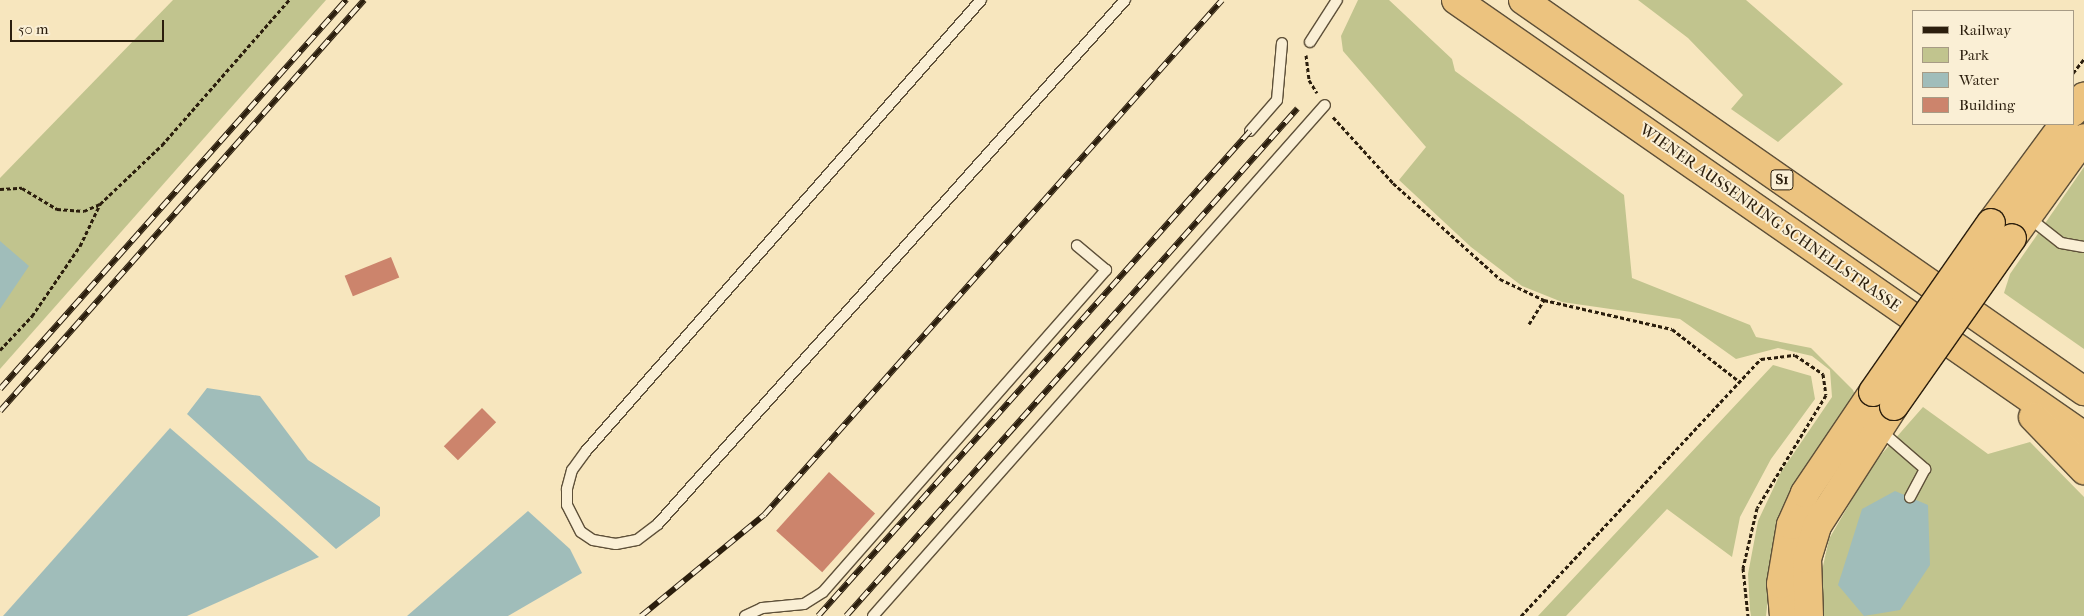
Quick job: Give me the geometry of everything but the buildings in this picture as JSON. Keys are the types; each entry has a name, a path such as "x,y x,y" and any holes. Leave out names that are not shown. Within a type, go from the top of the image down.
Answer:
{"highway":[{"name":"WIENER AUSSENRING SCHNELLSTRASSE","path":"1456,0 2084,436"},
{"name":"S1","path":"1523,0 2084,391"},
{"path":"2074,111 2084,97"},
{"path":"2010,226 2063,125"},
{"path":"1784,616 1781,584 1790,525 1805,494 1884,399 2010,226 2084,138"},
{"path":"1966,354 2084,470"},
{"path":"2032,355 2084,375"},
{"path":"1809,616 1807,559 1817,526 1879,429 1884,399"}],"lane":[{"path":"981,0 586,451 572,470 567,489 567,505 581,532 593,540 616,544 637,540 658,524 1124,0"},
{"path":"1310,42 1337,0"},
{"path":"1250,131 1277,100 1282,43"},
{"path":"873,616 1325,105"},
{"path":"2010,226 2061,243 2084,247"},
{"path":"745,616 776,605 804,604 823,592 1106,270 1077,246"},
{"path":"1879,429 1925,470 1910,497"}],"path":[{"path":"0,189 22,188 57,209 84,212 100,204 162,145 289,0"},
{"path":"1310,42 1305,61 1309,80 1340,128 1452,240 1500,279 1544,300 1672,329 1740,382"},
{"path":"2074,72 2084,59"},
{"path":"0,350 32,316 80,246 100,204"},
{"path":"1530,324 1544,300"},
{"path":"1521,616 1761,359 1784,354 1815,365 1827,384 1814,418 1757,508 1743,568 1748,616"}],"green space":[{"path":"173,0 326,0 0,369 0,178"},
{"path":"1358,0 1389,0 1452,59 1455,71 1624,195 1632,278 1750,325 1756,337 1811,348 1853,390 1855,395 1790,491 1777,520 1766,616 1751,616 1750,610 1748,574 1758,521 1781,472 1832,397 1830,370 1812,356 1778,348 1736,359 1680,319 1562,302 1522,286 1471,247 1399,180 1426,147 1343,51 1341,36"},
{"path":"1638,0 1746,0 1843,84 1778,142 1731,109 1743,95 1688,38"},
{"path":"2084,167 2084,349 2004,293 2010,274"},
{"path":"1773,365 1811,376 1815,399 1771,459 1740,517 1732,557 1667,509 1566,616 1538,616"},
{"path":"1923,407 1988,454 2030,442 2084,497 2084,616 1824,616 1819,584 1829,539 1872,465"}],"water":[{"path":"0,241 29,266 0,309"},
{"path":"207,388 260,396 308,460 380,507 380,516 336,549 187,414"},
{"path":"170,428 319,557 187,616 3,616"},
{"path":"1895,491 1928,505 1930,565 1900,610 1864,616 1838,585 1862,509"},
{"path":"528,511 570,549 582,573 508,616 407,616"}],"railway":[{"path":"0,389 346,0"},
{"path":"0,411 364,0"},
{"path":"641,616 764,515 1222,0"},
{"path":"846,616 1297,109"},
{"path":"818,616 1250,131"}]}
